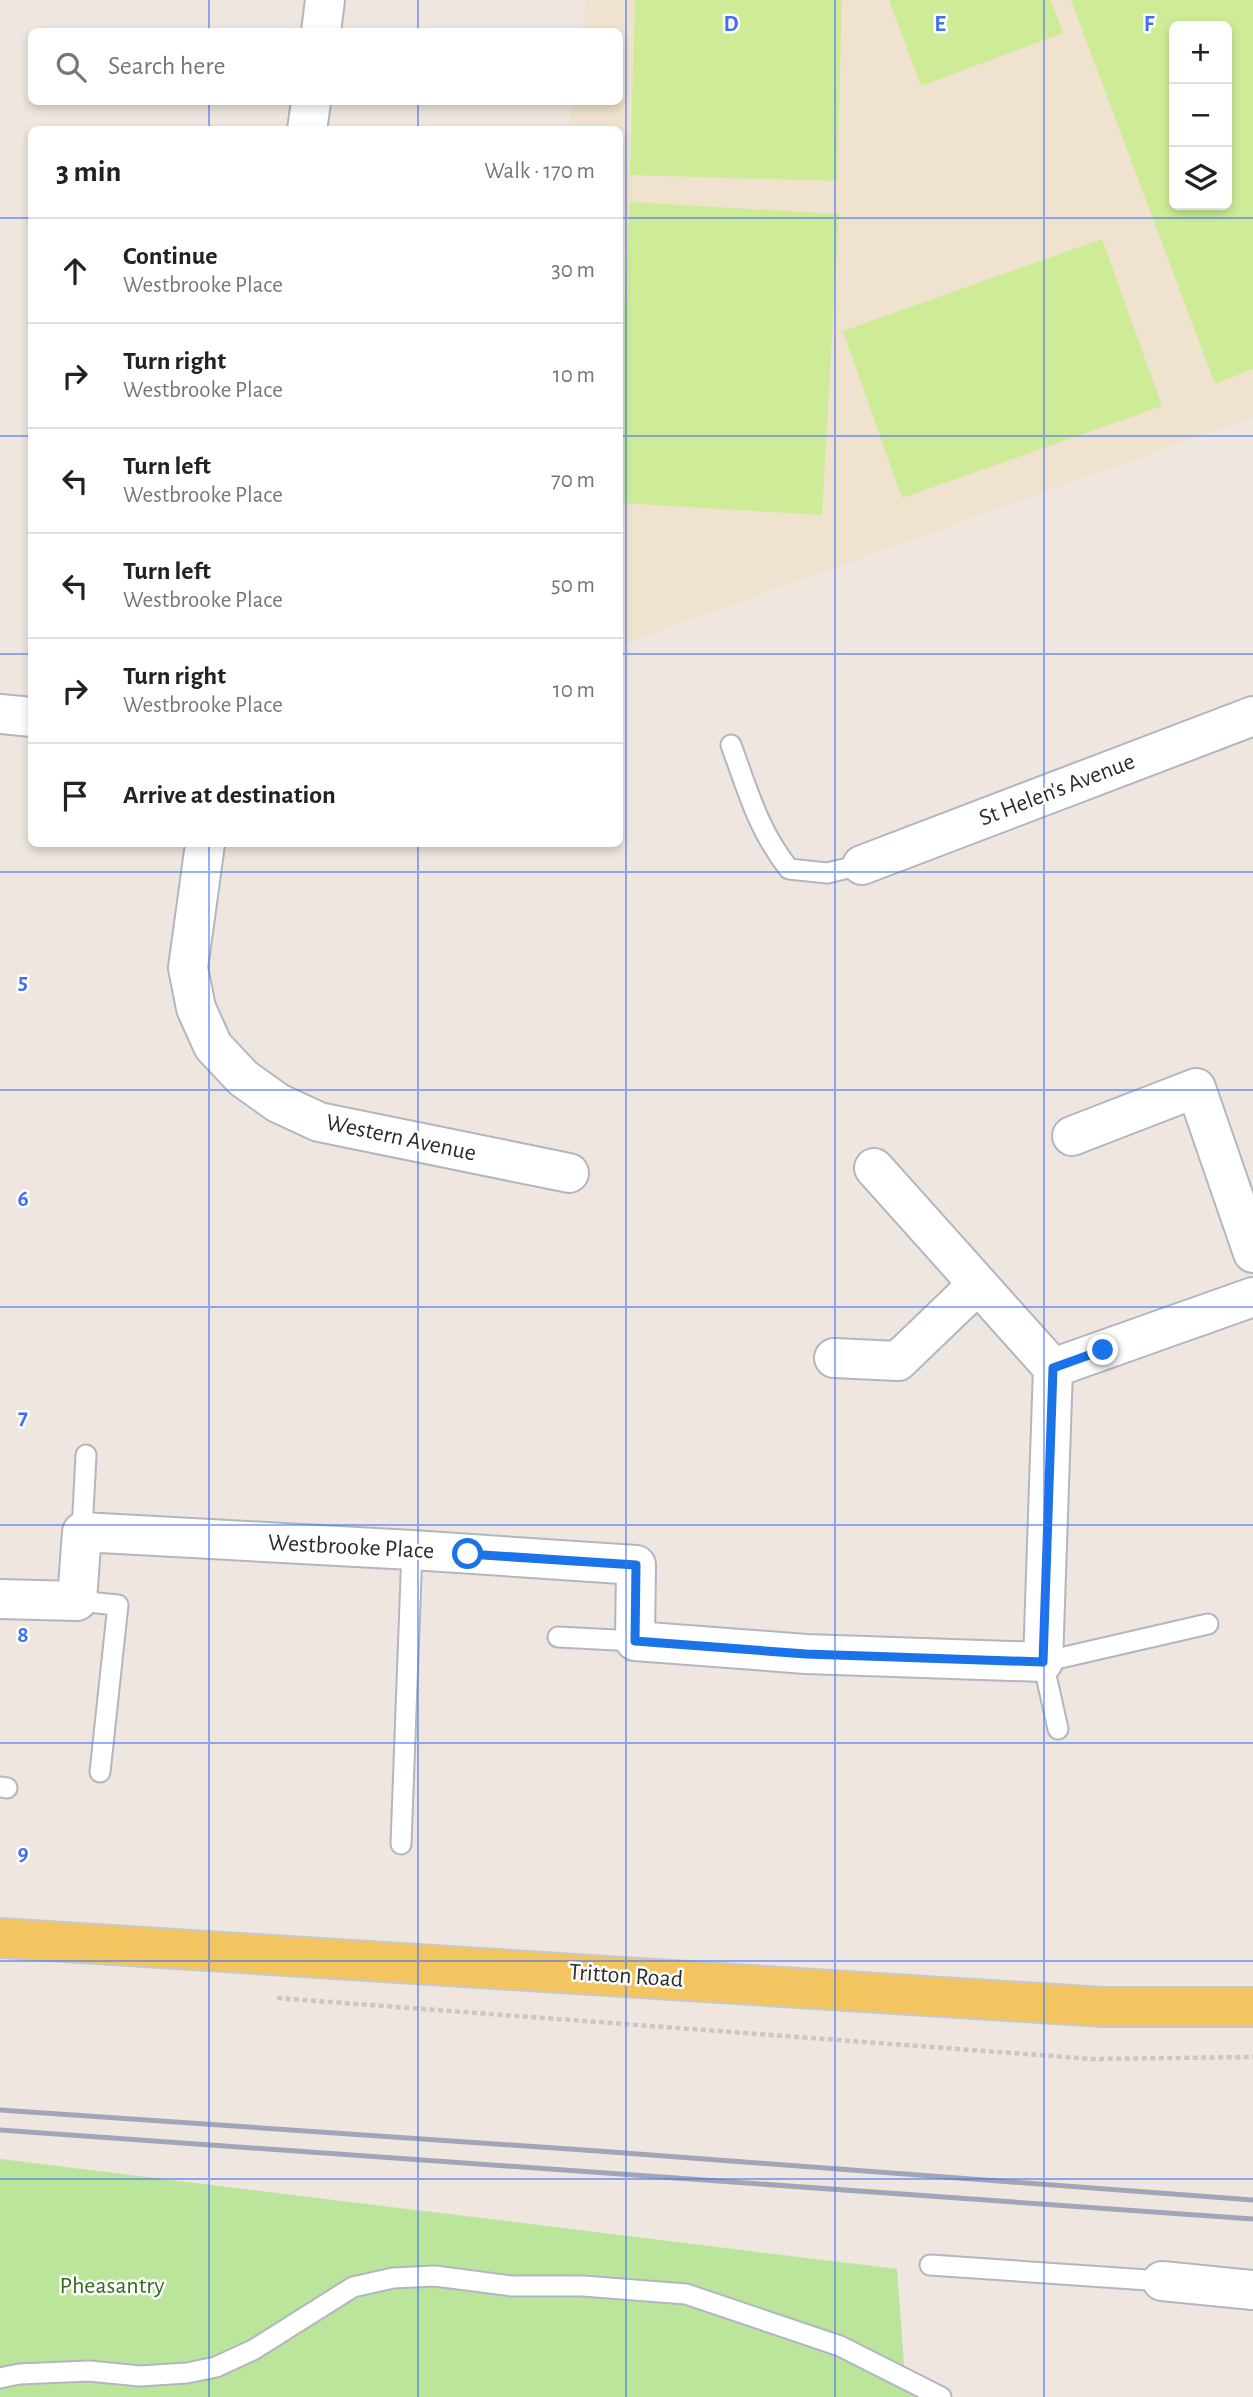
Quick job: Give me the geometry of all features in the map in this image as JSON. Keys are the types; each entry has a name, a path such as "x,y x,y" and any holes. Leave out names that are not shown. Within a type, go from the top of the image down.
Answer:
{"main road":[{"name":"Tritton Road","path":"0,1938 1103,2007 1253,2007"}],"street":[{"path":"321,28 325,0"},
{"path":"308,126 311,105"},
{"path":"0,714 28,717"},
{"name":"St Helen's Avenue","path":"862,865 1253,716"},
{"name":"Western Avenue","path":"205,847 188,968 196,1008 213,1046 243,1078 278,1102 319,1122 569,1173"},
{"path":"1072,1136 1196,1088 1253,1253"},
{"path":"635,1641 806,1654 1043,1662 1053,1368 874,1168"},
{"path":"834,1358 898,1361 978,1285"},
{"path":"1053,1368 1253,1297"},
{"path":"0,1598 77,1601 82,1532"},
{"name":"Westbrooke Place","path":"82,1532 636,1565 635,1641"},
{"path":"1162,2281 1253,2290"}],"lane":[{"path":"731,745 759,822 771,845 789,869 827,873 862,865"},
{"path":"82,1532 86,1455"},
{"path":"401,1844 412,1550"},
{"path":"77,1601 118,1605 100,1772"},
{"path":"1058,1729 1043,1662 1208,1624"},
{"path":"558,1637 635,1641"},
{"path":"930,2265 1162,2281"},
{"path":"0,2378 19,2374 89,2371 140,2376 206,2369 253,2350 353,2287 393,2278 435,2276 512,2286 583,2286 686,2294 840,2346 941,2397"}],"path":[{"path":"276,1998 1092,2059 1253,2057"}],"shaded area":[{"path":"586,0 1253,0 1253,417 623,644 623,126 569,126 572,105 623,105 623,28 582,28"}],"green space":[{"path":"635,0 842,0 837,181 630,175"},
{"path":"889,0 1051,0 1063,33 921,86"},
{"path":"1071,0 1253,0 1253,369 1215,384"},
{"path":"630,202 839,214 822,515 623,503 623,329"},
{"path":"1102,239 1162,406 902,498 843,331"},
{"name":"Pheasantry","path":"0,2159 897,2269 906,2391 917,2397 0,2397"}],"railway":[{"path":"0,2110 1253,2200"},
{"path":"0,2130 1253,2219"}],"route":[{"path":"468,1554 636,1565 635,1641 806,1654 1043,1662 1053,1368 1103,1350"}]}
